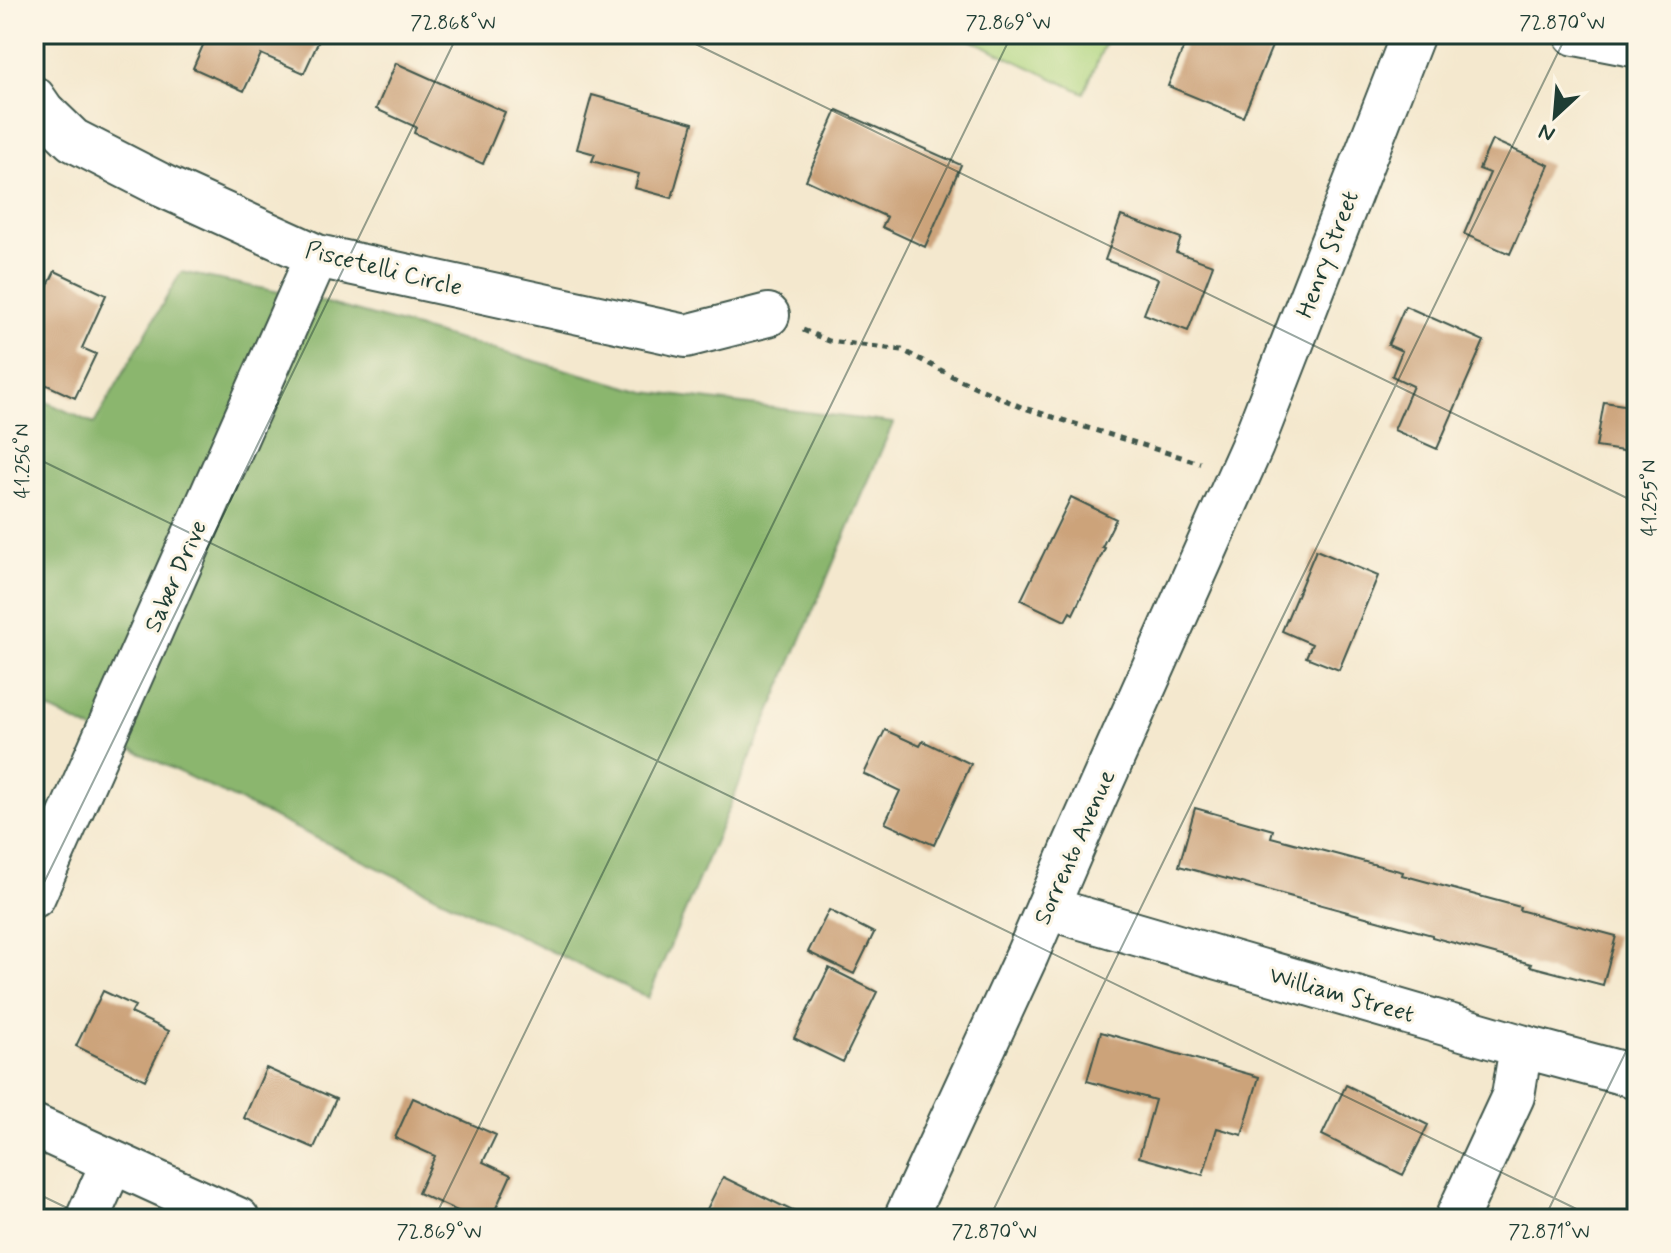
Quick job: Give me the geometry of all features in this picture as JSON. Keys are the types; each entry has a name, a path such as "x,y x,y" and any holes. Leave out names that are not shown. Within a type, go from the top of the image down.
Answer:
{"street":[{"name":"Henry Street","path":"1240,474 1413,34"},
{"path":"1575,34 1637,46"},
{"name":"Piscetelli Circle","path":"34,98 73,140 163,186 317,256 686,336 768,315"},
{"name":"Saber Drive","path":"34,896 317,256"},
{"name":"Sorrento Avenue","path":"905,1219 1240,474"},
{"name":"William Street","path":"1047,908 1637,1077"},
{"path":"1456,1219 1513,1096 1521,1046"},
{"path":"34,1126 238,1219"},
{"path":"87,1219 112,1163"}],"path":[{"path":"768,315 829,341 902,350 1021,407 1240,474"}],"green space":[{"path":"959,34 1109,34 1084,93"},
{"path":"181,272 309,298 646,392 893,423 648,998 34,702 34,396 94,424"}],"building":[{"path":"208,34 322,34 304,73 261,54 244,91 193,68"},
{"path":"1189,34 1277,34 1243,117 1168,86"},
{"path":"396,63 505,112 483,164 414,133 416,127 376,109"},
{"path":"592,95 693,123 672,198 635,188 639,174 592,161 595,154 577,149"},
{"path":"837,110 961,165 925,247 882,227 887,217 806,180"},
{"path":"1492,140 1549,165 1510,254 1464,234 1490,173 1479,169"},
{"path":"1121,216 1181,238 1176,252 1213,265 1188,331 1144,314 1158,279 1105,260"},
{"path":"55,271 106,295 82,348 96,354 75,398 34,379 34,314"},
{"path":"1405,306 1484,341 1437,449 1394,430 1413,386 1392,376 1402,351 1388,345"},
{"path":"1604,402 1637,407 1637,453 1596,447"},
{"path":"1071,497 1116,519 1073,614 1070,612 1065,621 1021,600"},
{"path":"1316,550 1378,576 1339,670 1306,657 1312,644 1282,631"},
{"path":"885,730 920,746 923,741 971,764 934,845 885,823 900,791 864,774"},
{"path":"1195,808 1273,830 1271,837 1403,872 1402,875 1616,936 1603,985 1179,866"},
{"path":"829,910 874,933 854,974 808,952"},
{"path":"829,968 877,992 843,1062 794,1038"},
{"path":"103,991 135,1006 131,1013 169,1031 145,1080 76,1046"},
{"path":"1101,1032 1259,1077 1242,1135 1217,1128 1203,1175 1139,1157 1155,1100 1087,1081"},
{"path":"266,1068 336,1099 314,1148 244,1118"},
{"path":"1346,1085 1428,1125 1403,1175 1322,1135"},
{"path":"413,1098 496,1135 483,1162 511,1175 491,1219 475,1219 418,1193 435,1156 395,1138"},
{"path":"723,1177 809,1219 702,1219"}]}
